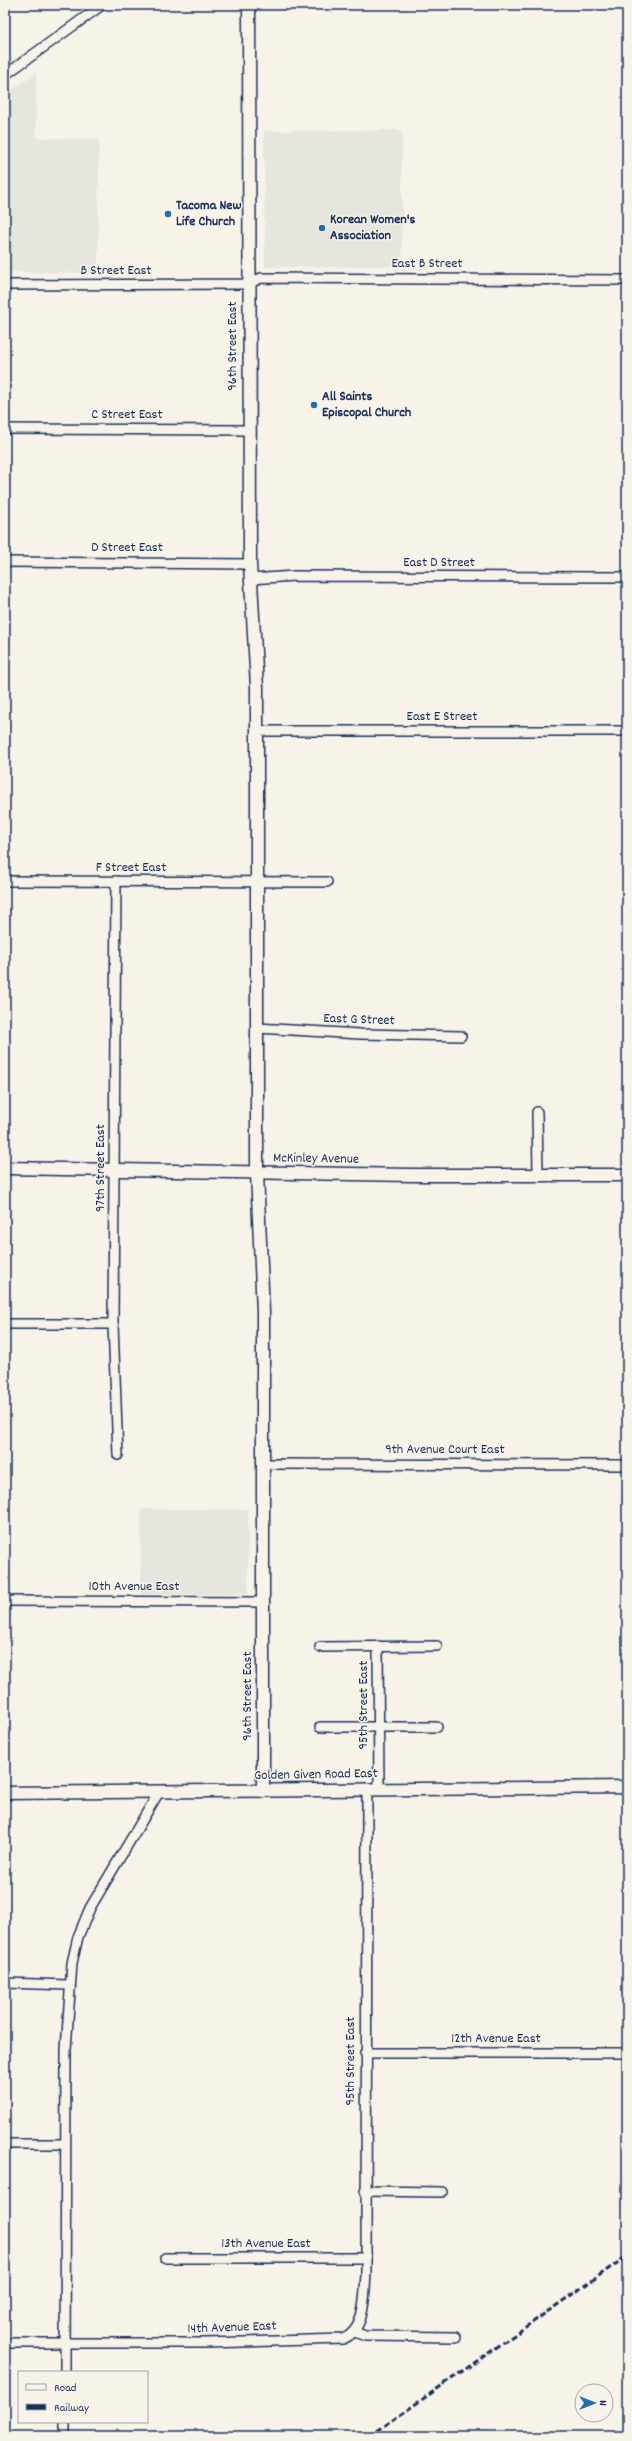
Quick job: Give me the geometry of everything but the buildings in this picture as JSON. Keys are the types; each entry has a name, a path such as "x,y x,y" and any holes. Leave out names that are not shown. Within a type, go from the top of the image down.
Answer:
{"street":[{"path":"5,75 102,5"},
{"name":"96th Street East","path":"249,5 248,430 250,564 258,731 257,1173 263,1312 263,1791"},
{"name":"East B Street","path":"228,284 248,284 261,278 627,280"},
{"name":"B Street East","path":"5,285 228,284"},
{"name":"C Street East","path":"5,429 248,430"},
{"name":"D Street East","path":"5,562 250,564"},
{"name":"East D Street","path":"251,579 294,576 627,577"},
{"name":"East E Street","path":"258,731 627,731"},
{"name":"F Street East","path":"5,881 328,882"},
{"name":"97th Street East","path":"116,881 113,1324 118,1455"},
{"name":"East G Street","path":"257,1028 354,1034 461,1036"},
{"path":"537,1112 538,1174"},
{"name":"McKinley Avenue","path":"5,1168 257,1173 627,1175"},
{"path":"5,1324 113,1324"},
{"name":"9th Avenue Court East","path":"263,1464 627,1465"},
{"name":"10th Avenue East","path":"5,1601 262,1602"},
{"name":"95th Street East","path":"355,2332 359,2324 364,2297 366,2258 365,2053 373,1788 378,1727 378,1646"},
{"path":"320,1647 437,1646"},
{"path":"320,1727 437,1727"},
{"name":"Golden Given Road East","path":"5,1794 263,1791 373,1788 627,1787"},
{"path":"65,2371 65,2144 69,1985 78,1937 90,1908 159,1792"},
{"path":"5,1984 69,1985"},
{"name":"12th Avenue East","path":"365,2053 627,2053"},
{"path":"5,2144 65,2144"},
{"path":"365,2191 442,2192"},
{"name":"13th Avenue East","path":"165,2258 366,2258"},
{"path":"355,2332 365,2336 456,2337"},
{"name":"14th Avenue East","path":"5,2343 206,2343 343,2339 355,2332"},
{"path":"64,2423 64,2436"}],"shaded area":[{"path":"36,73 36,138 99,139 98,273 5,272 5,95"},
{"path":"402,130 402,266 265,267 264,131"},
{"path":"141,1509 248,1509 248,1594 141,1594"}],"railway":[{"path":"370,2436 627,2256"}],"place":[{"name":"Tacoma New Life Church","path":"168,214"},
{"name":"Korean Women's Association","path":"322,228"},
{"name":"All Saints Episcopal Church","path":"314,405"}]}
